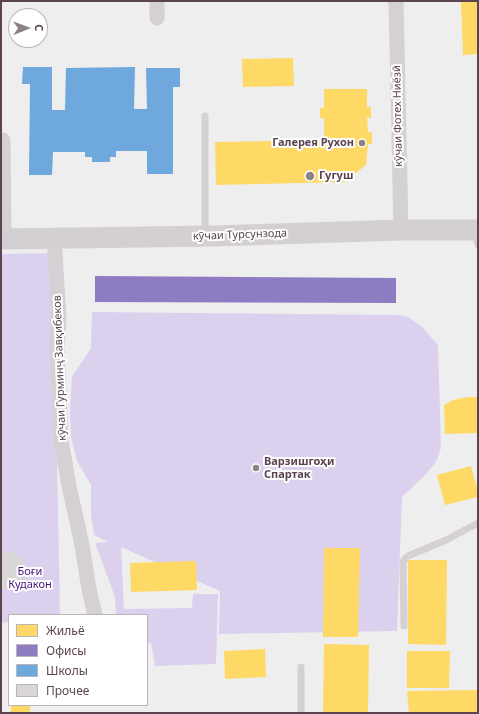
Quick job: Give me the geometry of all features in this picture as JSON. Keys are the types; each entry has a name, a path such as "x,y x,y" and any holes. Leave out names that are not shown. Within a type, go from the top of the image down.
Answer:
{"main road":[{"name":"кӯчаи Турсунзода","path":"3,238 205,237 401,230 477,235"}],"street":[{"path":"157,1 157,18"},
{"name":"кӯчаи Фотех Ниёзӣ","path":"396,1 401,230"},
{"path":"1,140 4,140 3,238"},
{"name":"кӯчаи Гурминҷ Завқибеков","path":"54,238 60,318 58,346 61,440 95,614"}],"lane":[{"path":"205,116 205,237"},
{"path":"404,626 403,562 405,558 446,540 478,523"},
{"path":"301,667 301,713"}],"green space":[{"name":"Боғи Кудакон","path":"53,253 60,614 8,614 8,622 1,623 1,254"},
{"name":"Варзишгоҳи Спартак","path":"92,312 398,315 408,317 421,326 438,345 441,448 436,462 402,497 397,631 219,634 220,591 121,547 124,609 192,608 193,594 218,594 216,664 155,666 151,643 148,643 148,614 116,614 115,597 95,543 108,542 94,535 91,515 91,485 77,461 71,437 70,412 72,377 91,348"}],"building: Жильё":[{"path":"461,1 478,1 478,54 463,55"},
{"path":"293,58 294,86 243,87 242,59"},
{"path":"324,89 367,89 367,107 371,107 371,118 367,118 368,132 372,132 372,144 368,144 366,165 344,182 216,185 215,142 324,140 324,118 320,118 320,108 324,108"},
{"path":"467,397 478,397 478,433 445,434 444,405 453,400"},
{"path":"471,466 478,491 478,497 445,505 437,475"},
{"path":"324,548 360,548 358,637 323,637"},
{"path":"408,560 447,560 446,645 408,644"},
{"path":"196,561 197,590 131,592 130,563"},
{"path":"324,644 369,645 368,713 323,713"},
{"path":"265,649 266,677 225,679 224,651"},
{"path":"407,651 450,651 449,688 407,688"},
{"path":"478,690 478,713 409,713 407,691"},
{"path":"11,706 30,706 30,713 11,713"}],"building: Офисы":[{"path":"95,276 396,278 396,303 95,302"}],"building: Школы":[{"path":"23,67 52,67 52,110 65,110 66,68 135,67 134,109 147,109 146,68 180,68 180,87 173,87 173,174 147,174 147,151 116,151 116,157 110,157 110,162 92,162 92,157 85,157 85,152 53,152 52,175 29,175 30,84 22,84"}],"building: Прочее":[{"path":"1,552 13,552 24,562 24,577 15,588 1,589"}],"place":[{"name":"Галерея Рухон","path":"362,143"},
{"name":"Гугуш","path":"310,176"},
{"name":"Варзишгоҳи Спартак","path":"256,468"}]}
